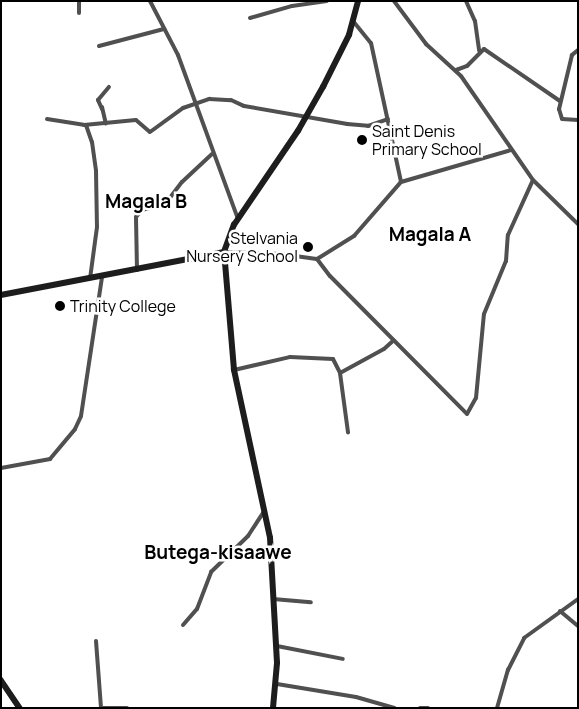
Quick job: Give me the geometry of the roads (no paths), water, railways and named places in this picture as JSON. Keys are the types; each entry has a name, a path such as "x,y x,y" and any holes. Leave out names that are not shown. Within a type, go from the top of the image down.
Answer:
{"street":[{"path":"79,1 79,13"},
{"path":"150,1 176,51 212,154 238,219"},
{"path":"250,18 292,6 328,1"},
{"path":"272,708 277,684 277,646 271,552 265,509 243,422 234,370 224,252 238,219 306,117 336,62 353,21 358,1"},
{"path":"394,1 426,44 456,70 510,150 533,180 578,223"},
{"path":"466,1 475,21 479,51"},
{"path":"353,21 371,43 401,182"},
{"path":"99,46 164,29"},
{"path":"456,70 467,66 479,51 486,50 560,101"},
{"path":"578,50 572,55 560,101 560,116 578,120"},
{"path":"106,124 98,100 109,87"},
{"path":"47,119 86,125 136,120 148,131 154,131 194,102 228,100 244,106 368,126 388,119"},
{"path":"86,125 93,148 96,171 96,227 90,279"},
{"path":"1,295 224,252 317,259 354,236 401,182 510,150"},
{"path":"137,270 136,217 142,210 166,202 182,182 212,154"},
{"path":"317,259 330,276 468,414 476,398 484,314 506,261 508,235 533,180"},
{"path":"1,468 50,459 74,430 81,416 102,277"},
{"path":"340,373 384,349 394,340"},
{"path":"234,370 290,357 334,358 340,373 348,432"},
{"path":"183,625 197,609 211,572 248,536 265,509"},
{"path":"273,599 311,602"},
{"path":"497,708 519,645 560,611 578,599"},
{"path":"560,611 578,626"},
{"path":"96,641 102,708 127,708"},
{"path":"277,646 343,659"},
{"path":"1,680 20,708"},
{"path":"277,684 356,696 394,708"},
{"path":"420,708 428,708"}],"place":[{"name":"Saint Denis Primary School","path":"362,140"},
{"name":"Stelvania Nursery School","path":"308,247"},
{"name":"Trinity College","path":"60,306"}],"district":[{"name":"Magala B","path":"146,202"},
{"name":"Magala A","path":"430,235"},
{"name":"Butega-kisaawe","path":"218,553"}]}
